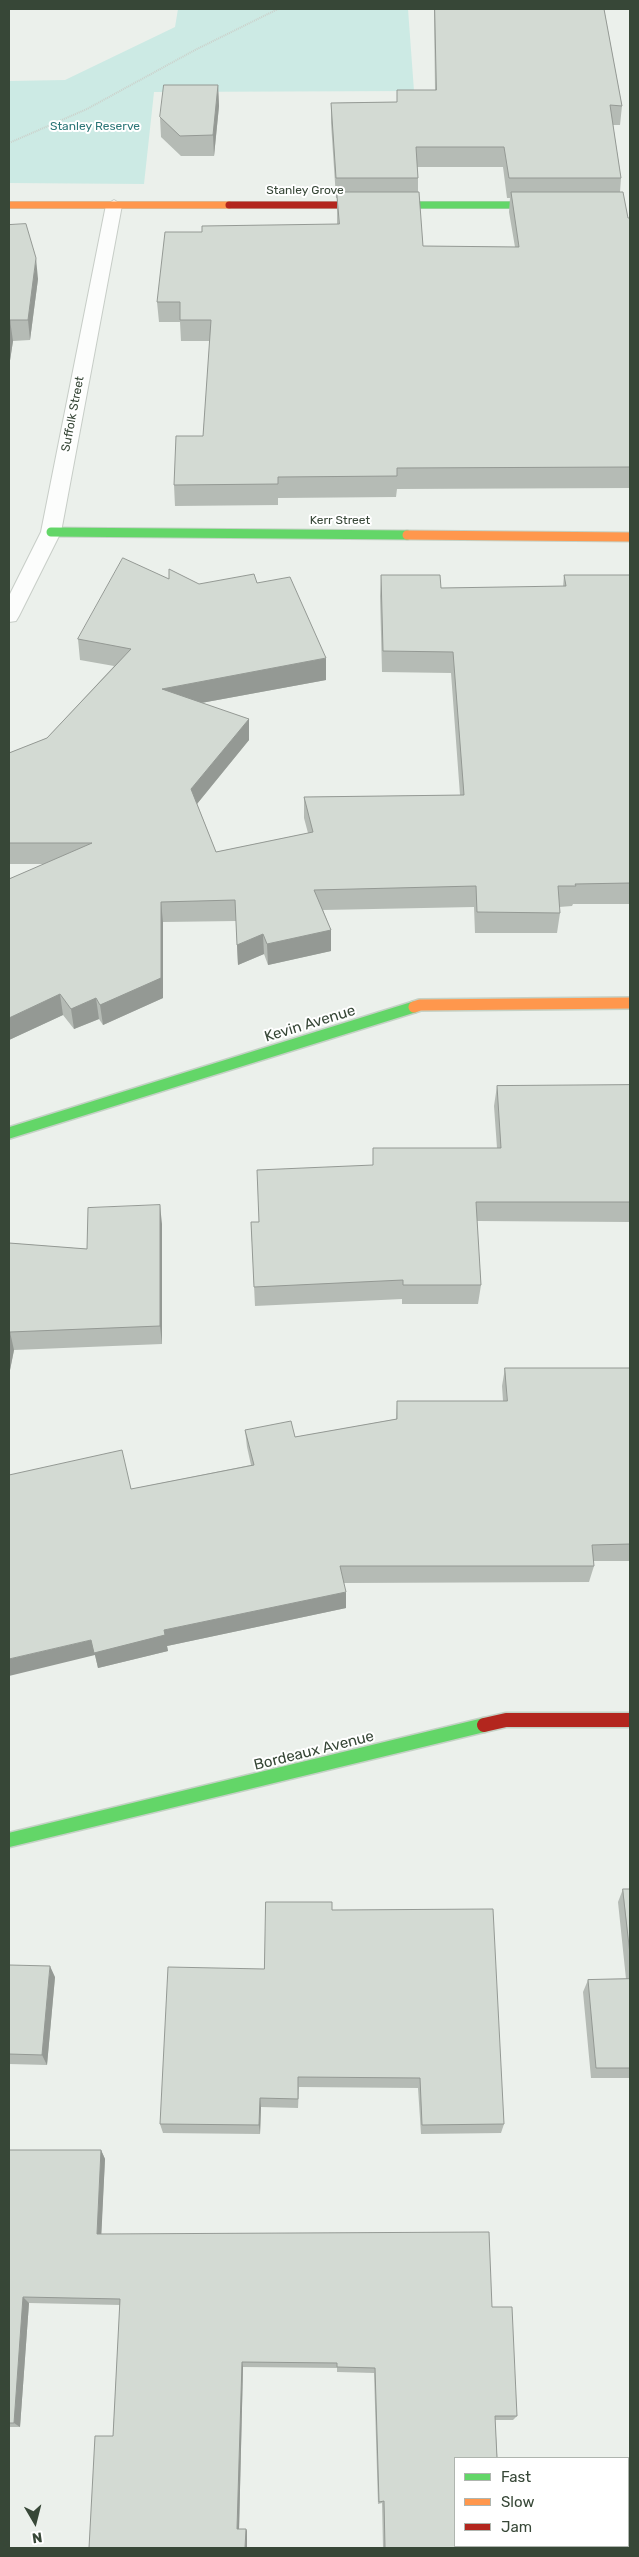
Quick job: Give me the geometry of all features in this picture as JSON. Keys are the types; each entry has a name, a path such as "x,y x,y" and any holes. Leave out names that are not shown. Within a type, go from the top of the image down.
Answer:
{"street":[{"name":"Stanley Grove","path":"9,205 561,205"},
{"name":"Suffolk Street","path":"9,616 50,532 114,205"},
{"name":"Kerr Street","path":"50,532 630,537"},
{"name":"Kevin Avenue","path":"9,1133 420,1005 630,1003"},
{"name":"Bordeaux Avenue","path":"9,1840 506,1720 630,1720"}],"path":[{"path":"9,143 87,109 196,50 278,9"}],"green space":[{"name":"Stanley Reserve","path":"178,9 408,9 414,91 154,92 144,184 9,183 9,81 65,80 175,27"}],"building":[{"path":"435,9 604,9 622,106 610,105 621,178 509,178 504,147 416,147 418,178 336,178 331,103 397,102 397,90 436,90"},
{"path":"164,85 218,85 213,135 180,136 160,117"},
{"path":"337,192 419,192 423,246 519,247 511,192 623,192 628,218 630,218 630,467 397,468 397,476 278,477 278,484 174,485 176,436 203,436 211,320 180,320 180,302 157,302 165,232 202,232 202,226 339,224"},
{"path":"26,224 36,258 28,320 10,320 9,330 9,225"},
{"path":"123,558 169,579 169,569 199,584 254,574 257,583 290,577 326,658 162,689 249,719 191,789 216,852 313,832 304,797 464,795 453,652 383,651 381,575 440,575 441,588 566,586 564,575 630,575 630,883 558,886 560,913 477,912 476,886 314,890 331,930 267,944 263,934 237,945 235,900 161,902 161,978 100,1005 96,998 71,1009 60,994 9,1018 9,879 92,843 9,843 9,753 47,738 131,649 78,639"},
{"path":"630,1085 630,1202 476,1202 481,1285 403,1285 403,1280 254,1287 251,1222 259,1222 257,1170 373,1165 373,1148 501,1148 497,1086"},
{"path":"160,1205 160,1326 10,1332 9,1337 9,1243 87,1249 88,1208"},
{"path":"505,1368 630,1368 630,1544 592,1545 594,1566 340,1566 346,1592 164,1630 165,1635 94,1653 91,1640 9,1659 9,1475 122,1450 131,1489 254,1465 245,1430 291,1421 295,1437 397,1419 397,1401 507,1401"},
{"path":"623,1889 630,1889 630,1954"},
{"path":"266,1902 332,1902 332,1910 493,1909 504,2124 422,2125 420,2078 298,2077 298,2099 260,2098 259,2125 160,2124 168,1967 264,1969"},
{"path":"9,1965 50,1966 42,2055 9,2054"},
{"path":"630,1979 630,2068 596,2068 588,1980"},
{"path":"9,2150 101,2150 97,2234 489,2232 492,2307 512,2307 517,2416 495,2416 497,2457 454,2457 454,2547 503,2548 385,2548 384,2501 379,2502 375,2368 337,2367 337,2363 242,2362 237,2529 246,2529 245,2548 89,2548 95,2436 113,2436 120,2299 23,2297 14,2423 9,2423"}],"traffic: fast":[{"path":"376,205 546,205"},
{"path":"51,532 407,535"},
{"path":"9,1133 414,1007"},
{"path":"9,1840 484,1725"}],"traffic: slow":[{"path":"9,205 229,205"},
{"path":"407,535 630,537"},
{"path":"414,1007 420,1005 630,1003"}],"traffic: jam":[{"path":"229,205 376,205"},
{"path":"484,1725 506,1720 630,1720"}]}
